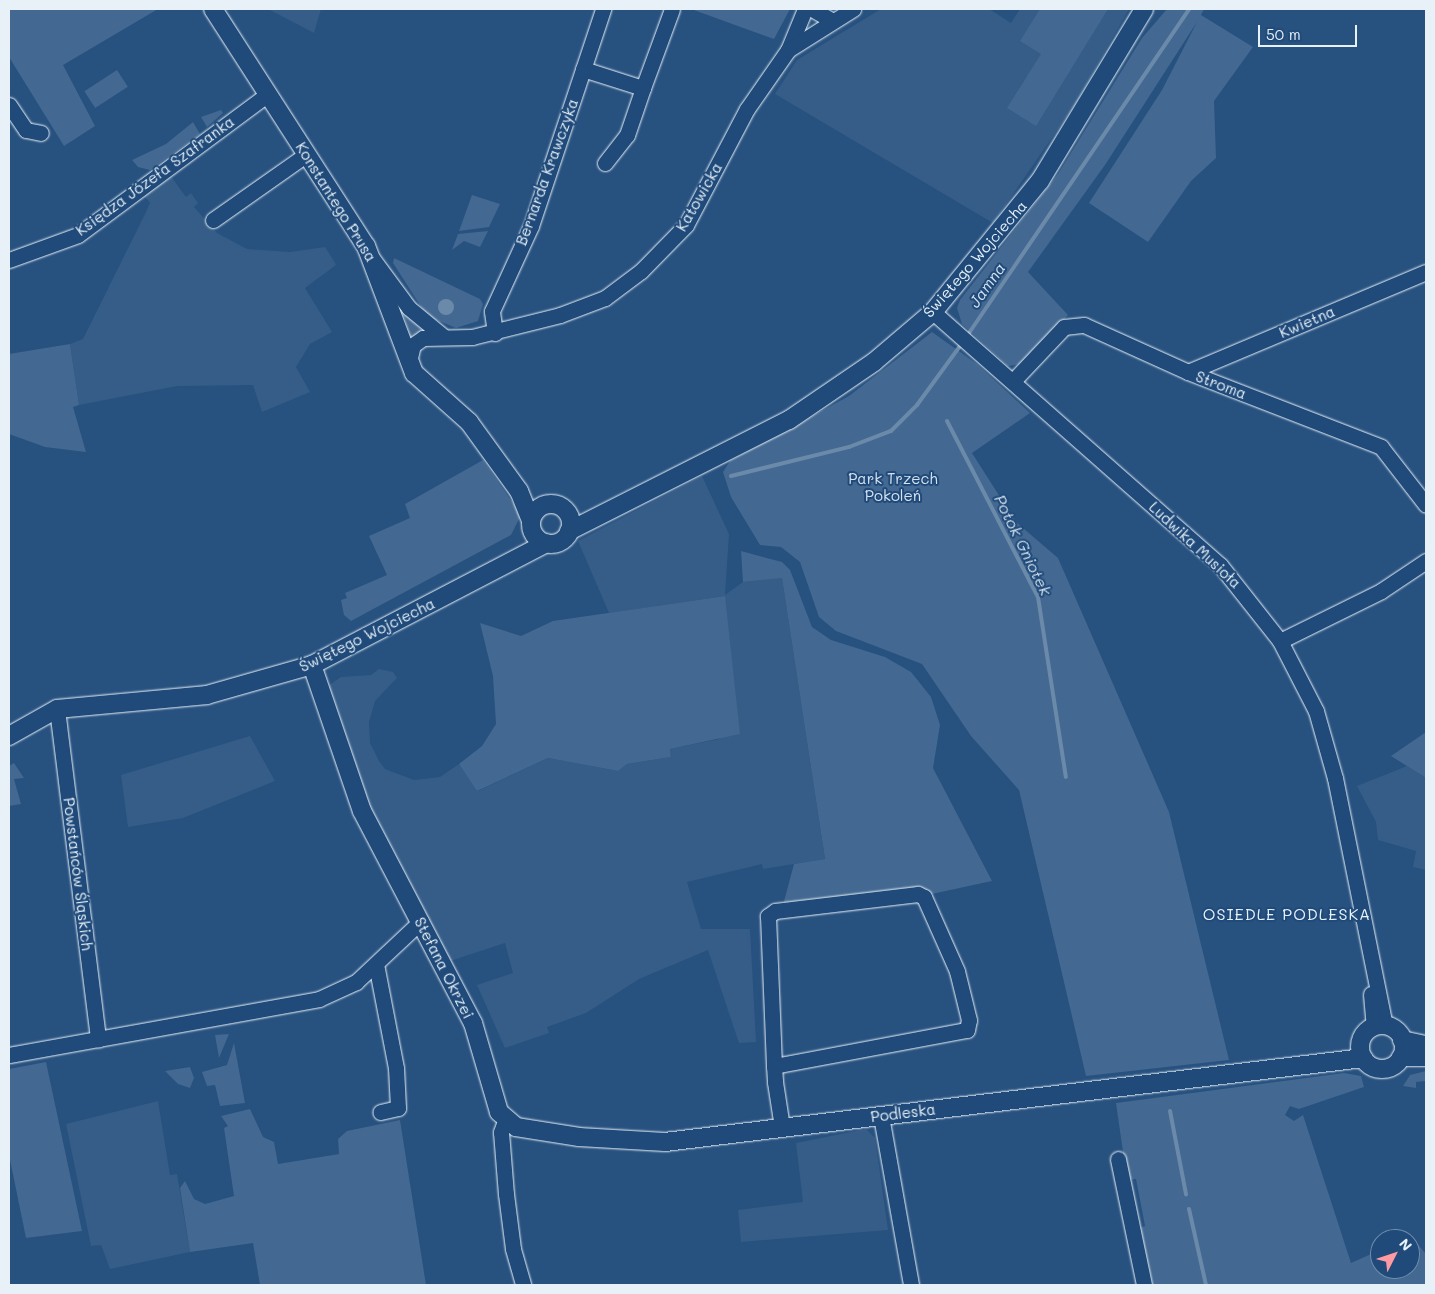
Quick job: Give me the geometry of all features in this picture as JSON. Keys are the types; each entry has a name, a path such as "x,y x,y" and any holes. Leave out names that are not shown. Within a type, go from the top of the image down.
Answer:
{"street":[{"name":"Konstantego Prusa","path":"213,9 372,258 409,362 423,384 469,422 520,492 531,524"},
{"name":"Bernarda Krawczyka","path":"494,333 490,317 531,226 603,9"},
{"path":"605,163 627,135 672,9"},
{"name":"Katowicka","path":"409,362 418,341 443,336 494,333 605,298 664,250 686,225 747,109 788,50 853,9"},
{"name":"Świętego Wojciecha","path":"569,531 789,420 874,362 933,312 1040,181 1144,9"},
{"path":"806,12 833,21"},
{"path":"806,12 817,31"},
{"path":"788,50 806,12"},
{"path":"583,69 643,88"},
{"name":"Księdza Józefa Szafranka","path":"9,260 78,235 268,94"},
{"path":"9,105 26,130 41,133"},
{"path":"213,220 306,154"},
{"path":"372,258 409,308 443,336"},
{"name":"Kwietna","path":"1188,372 1426,272"},
{"name":"Ludwika Musioła","path":"933,312 1220,565 1280,640 1319,720 1357,877 1373,967 1380,1026"},
{"name":"Stroma","path":"1013,381 1064,327 1075,323 1188,372 1381,447 1426,505"},
{"name":"Konstantego Prusa","path":"520,492 541,506"},
{"path":"517,558 531,524 541,506 552,504 567,511 569,531 557,543 546,543 536,538 531,524"},
{"name":"Świętego Wojciecha","path":"567,511 606,513"},
{"name":"Świętego Wojciecha","path":"9,736 57,709 207,695 312,665 546,543"},
{"path":"1280,640 1381,591 1426,561"},
{"name":"Stefana Okrzei","path":"312,665 362,811 472,1023 505,1120 501,1132 506,1194 513,1249 523,1285"},
{"name":"Powstańców Śląskich","path":"57,709 98,1039"},
{"path":"774,1066 967,1030 969,1020 957,971 924,897 907,895 775,911 768,916 774,1066 782,1127"},
{"path":"9,1055 319,999 356,982 420,921"},
{"path":"376,964 396,1068 398,1108 380,1112"},
{"path":"1426,1045 1402,1048 1382,1069 1361,1053 1363,1034 1380,1026 1402,1048 1426,1058"},
{"name":"Podleska","path":"505,1120 538,1131 641,1143 881,1116 1303,1063 1361,1053"},
{"path":"881,1116 911,1285"},
{"path":"1118,1159 1144,1285"}],"shaded area":[{"path":"268,9 321,9 314,33"},
{"path":"881,9 989,9 1011,23 1020,9 1129,9 1074,106 993,223 775,94 797,60"},
{"path":"170,175 186,197 191,193 198,203 194,207 217,233 247,249 290,252 325,247 336,265 305,288 332,332 310,344 296,367 310,392 262,412 253,385 177,386 79,405 70,344 83,339 146,212 150,203 143,194"},
{"path":"443,299 449,299 454,304 452,313 443,315 438,310 438,304"},
{"path":"702,476 729,534 725,595 743,582 782,577 825,859 763,869 762,864 687,882 701,929 750,929 756,1042 739,1043 708,950 639,979 586,1013 547,1027 549,1033 505,1048 477,985 513,973 505,943 450,961 381,828 376,825 328,686 341,677 371,675 379,669 393,672 397,678 375,701 369,722 370,743 379,761 385,769 414,780 440,777 459,764 478,791 548,758 618,771 627,764 671,757 670,749 719,739 725,596 609,613 578,541"},
{"path":"250,736 275,781 183,818 128,827 121,775"},
{"path":"1407,766 1426,778 1426,870 1413,867 1416,851 1378,840 1376,822 1357,786"},
{"path":"158,1101 170,1175 177,1174 190,1252 110,1269 101,1245 91,1246 66,1124"},
{"path":"866,1129 875,1138 888,1230 741,1242 738,1210 803,1202 796,1143"}],"green space":[{"path":"9,9 158,9 63,65 95,126 64,146 9,57"},
{"path":"691,9 790,9 774,39"},
{"path":"1040,9 1108,9 1036,126 1007,108 1041,54 1020,41"},
{"path":"1167,9 1204,9 1201,15 1253,47 1214,101 1216,158 1191,181 1148,242 1089,203 1162,90 1197,22 1105,165 1028,272 1068,315 1021,364 1008,366 962,324 957,308 960,300 1058,174 1142,38"},
{"path":"117,70 128,87 95,108 84,91"},
{"path":"221,110 223,113 207,127 201,117"},
{"path":"193,122 200,134 150,170 138,167 132,160 166,144"},
{"path":"472,195 500,204 489,227 459,231"},
{"path":"488,231 480,247 464,241 452,250 458,234"},
{"path":"394,258 480,299 483,304 478,321 456,328 427,316 393,263"},
{"path":"401,306 422,330 411,339"},
{"name":"Park Trzech Pokoleń","path":"932,332 977,364 1030,413 972,453 1016,522 1058,558 1169,812 1229,1060 1086,1076 1019,790 971,736 922,664 836,631 819,617 800,562 781,547 760,545 731,497 723,472 730,461 849,396"},
{"path":"70,344 79,405 73,407 86,452 45,447 9,434 9,354"},
{"path":"483,460 521,515 511,535 351,621 344,615 341,600 347,598 345,593 387,575 369,536 410,518 405,504"},
{"path":"741,551 782,562 790,570 812,627 831,640 885,657 911,672 931,697 940,725 933,768 992,881 927,895 783,905 794,864 825,859 782,578 743,582"},
{"path":"725,596 740,734 670,749 671,757 627,764 618,771 548,758 477,791 459,764 482,746 496,724 493,676 480,623 521,636 553,621"},
{"path":"1426,732 1426,778 1391,756"},
{"path":"14,763 24,778 14,779 21,804 9,806 9,766"},
{"path":"229,1034 219,1058 215,1035"},
{"path":"234,1043 245,1103 220,1106 215,1085 207,1086 202,1072 227,1065"},
{"path":"46,1062 82,1231 26,1238 9,1155 9,1069"},
{"path":"190,1067 194,1078 190,1088 178,1084 165,1071"},
{"path":"1426,1071 1426,1081 1416,1082 1416,1088 1403,1086 1410,1075"},
{"path":"1344,1073 1361,1076 1364,1087 1299,1109 1290,1106 1285,1115 1294,1121 1303,1115 1351,1263 1370,1254 1370,1279 1420,1279 1420,1247 1426,1254 1426,1285 1153,1285 1139,1228 1145,1226 1136,1179 1127,1180 1116,1103"},
{"path":"250,1109 263,1137 274,1142 278,1164 339,1154 338,1139 347,1131 400,1120 426,1285 260,1285 253,1243 190,1252 180,1188 185,1181 194,1199 205,1204 234,1196 224,1128 228,1126 221,1116"}],"waterway":[{"name":"Jamna","path":"967,336 1189,9"},
{"name":"Jamna","path":"731,476 849,447 891,431 917,405 963,342"},
{"name":"Potok Gniotek","path":"947,421 1038,597 1066,777"},
{"name":"Potok Gniotek","path":"1170,1111 1186,1194"},
{"name":"Potok Gniotek","path":"1189,1209 1206,1285"}],"district":[{"name":"OSIEDLE PODLESKA","path":"1287,914"}]}
